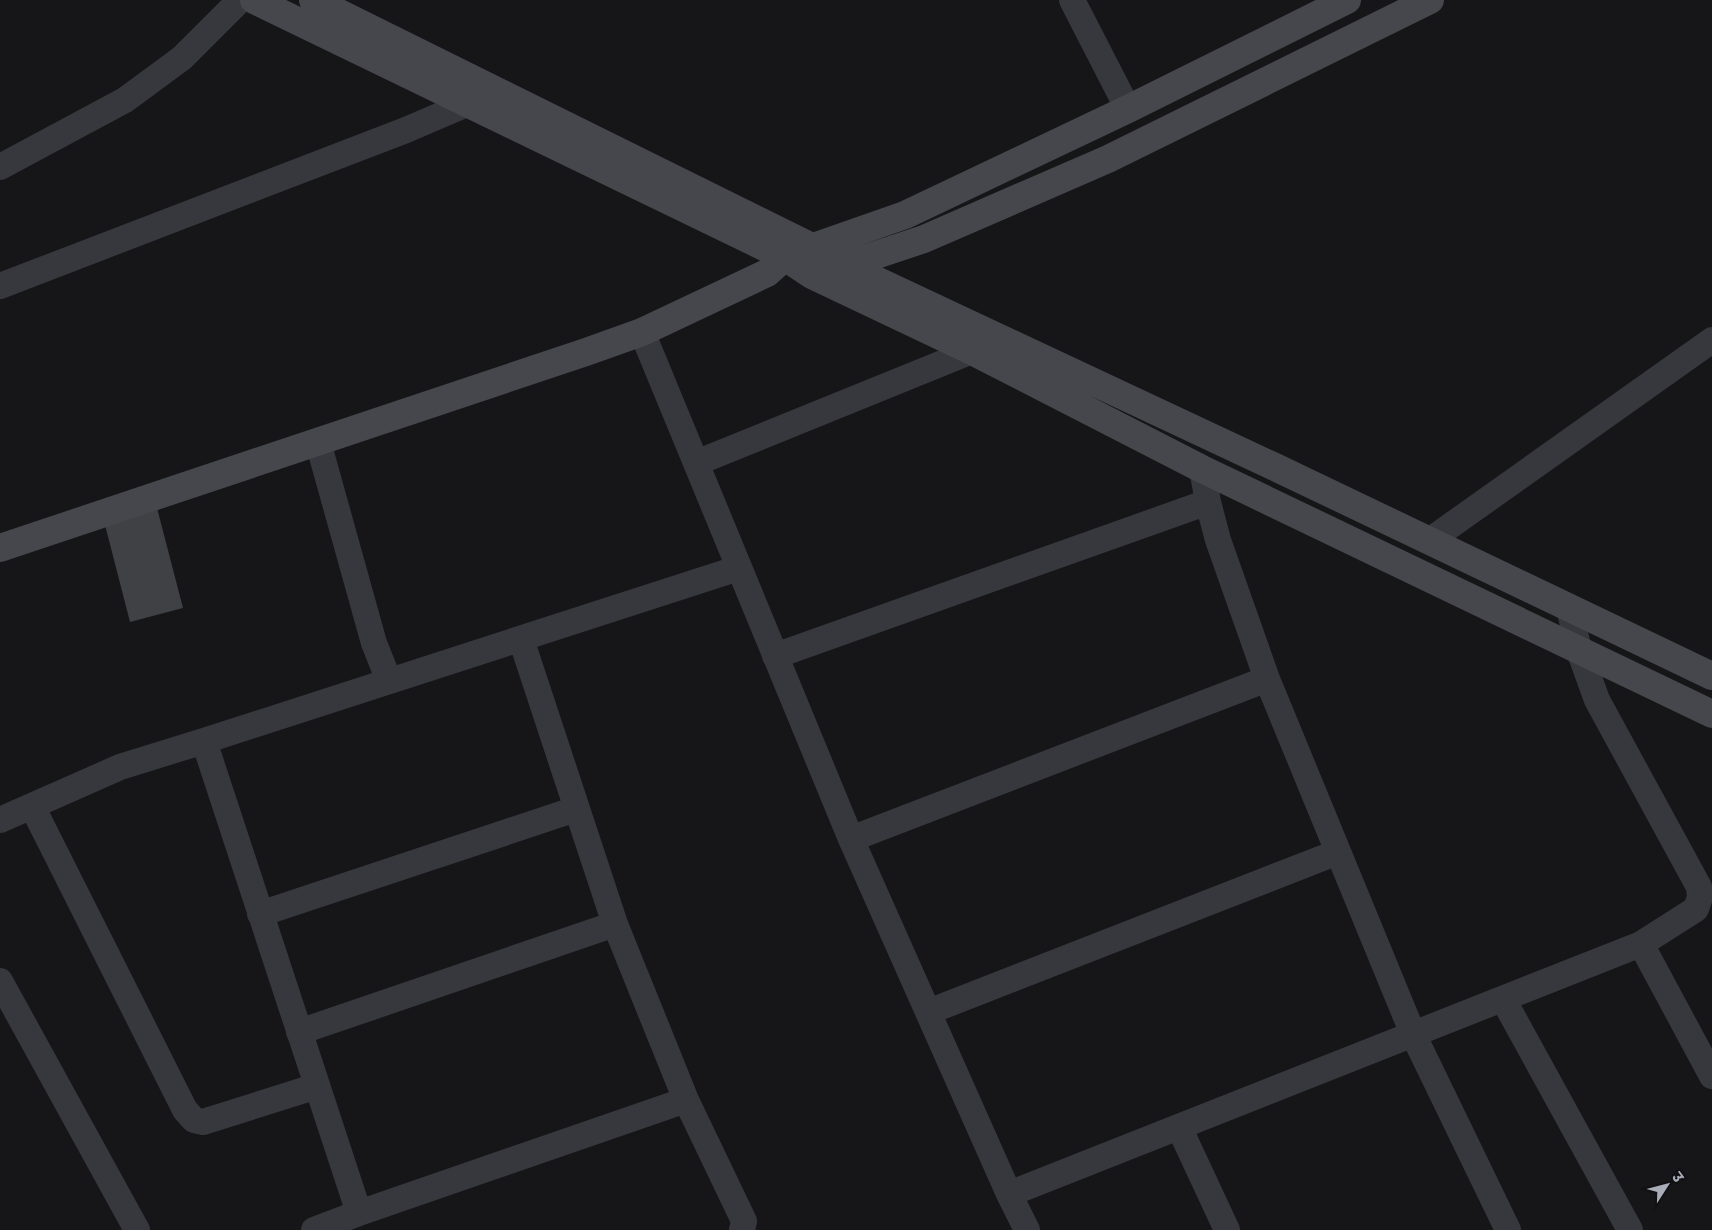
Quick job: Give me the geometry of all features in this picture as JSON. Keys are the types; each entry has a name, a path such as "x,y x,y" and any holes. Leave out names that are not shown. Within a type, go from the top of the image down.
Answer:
{"street":[{"path":"0,167 125,100 182,58 240,0"},
{"path":"254,0 469,103 776,265 812,275 972,350 1202,469 1712,714"},
{"path":"313,0 814,248 846,266 1712,676"},
{"path":"1072,0 1128,108"},
{"path":"0,548 642,332 814,248 905,215 1347,0"},
{"path":"812,275 846,266 924,239 1108,159 1430,0"},
{"path":"0,286 396,134 469,103"},
{"path":"642,332 850,839 1009,1194 1027,1230"},
{"path":"1429,541 1712,340"},
{"path":"696,463 972,350"},
{"path":"318,442 374,643 389,681"},
{"path":"1202,469 1218,540 1267,679 1413,1034 1508,1230"},
{"path":"775,656 1208,502"},
{"path":"0,820 120,767 739,568"},
{"path":"1009,1194 1641,944 1696,909 1700,897 1700,887 1597,700 1579,650 1569,608"},
{"path":"521,639 615,924 686,1100 744,1221 742,1230"},
{"path":"850,839 1267,679"},
{"path":"204,741 358,1213"},
{"path":"32,806 185,1110 194,1120 203,1122 317,1086"},
{"path":"260,914 576,809"},
{"path":"928,1012 1338,852"},
{"path":"299,1032 615,924"},
{"path":"1641,944 1712,1076"},
{"path":"0,981 137,1230"},
{"path":"1503,998 1630,1230"},
{"path":"314,1230 358,1213 686,1100"},
{"path":"1179,1127 1227,1230"}],"building":[{"path":"157,508 183,608 130,622 104,521"}]}
